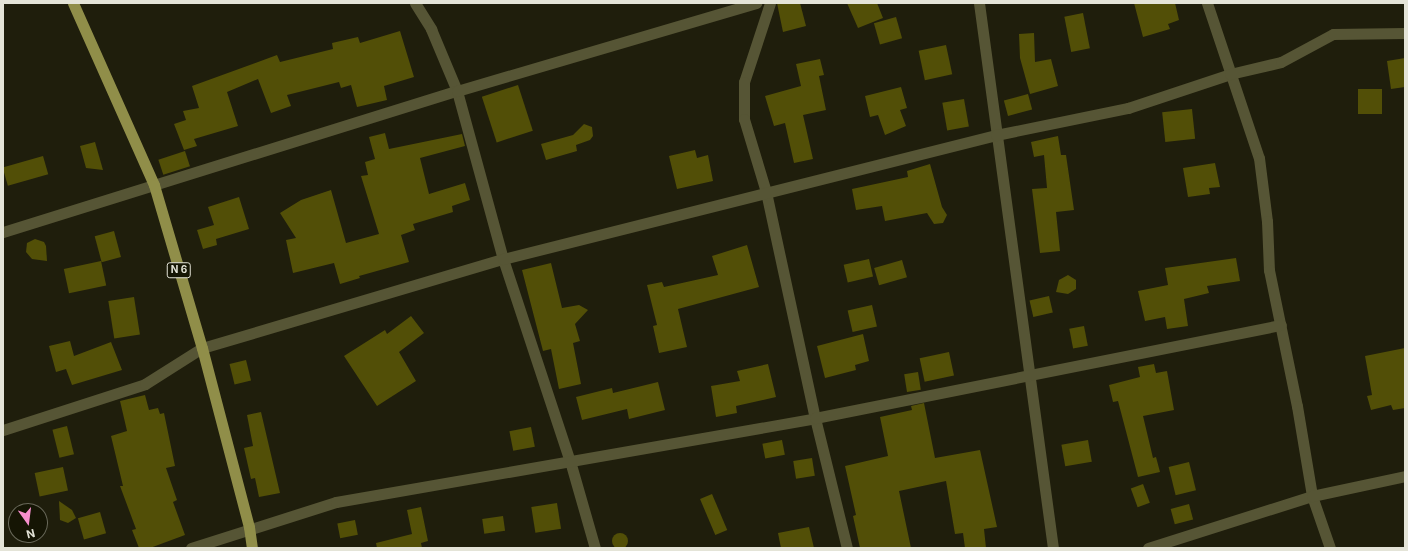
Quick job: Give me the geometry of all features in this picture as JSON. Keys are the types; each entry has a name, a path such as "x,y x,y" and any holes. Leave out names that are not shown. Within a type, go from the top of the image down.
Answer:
{"main road":[{"name":"N 6","path":"73,3 154,186 202,348 250,527 252,548"}],"street":[{"path":"415,3 431,29 457,91 503,259 570,461 595,548"},
{"path":"3,232 457,91 756,3"},
{"path":"770,3 744,82 744,119 766,192 815,418 847,548"},
{"path":"979,3 1053,548"},
{"path":"1207,3 1259,158 1267,221 1269,270 1281,325 1312,496 1330,548"},
{"path":"3,430 145,384 202,348 503,259 996,135 1128,108 1230,74 1281,62 1333,34 1405,33"},
{"path":"191,548 250,527 336,502 815,418 1281,325"},
{"path":"1148,548 1312,496 1405,476"}],"building":[{"path":"777,3 800,3 806,26 783,32"},
{"path":"847,3 877,3 883,18 858,28"},
{"path":"1134,3 1175,3 1179,20 1168,24 1170,29 1143,37"},
{"path":"1083,13 1090,48 1071,52 1064,17"},
{"path":"896,17 902,38 880,44 874,23"},
{"path":"400,31 414,77 384,86 387,100 357,107 351,85 341,88 339,82 287,95 291,106 271,113 258,79 227,92 238,126 194,139 197,146 184,150 174,124 186,120 183,111 199,108 192,86 277,55 280,62 333,49 332,43 358,37 360,43"},
{"path":"1034,33 1035,62 1051,59 1058,86 1030,94 1020,58 1019,34"},
{"path":"946,45 952,74 925,80 919,51"},
{"path":"1405,58 1405,87 1391,89 1387,61"},
{"path":"820,59 824,75 819,76 826,110 803,115 813,159 794,163 785,123 774,126 765,96 801,86 796,64"},
{"path":"518,85 533,131 497,142 482,97"},
{"path":"901,87 907,108 900,110 906,126 885,135 878,115 870,117 865,96"},
{"path":"1358,89 1382,89 1382,114 1358,114"},
{"path":"1028,94 1032,109 1008,116 1004,100"},
{"path":"964,99 969,127 947,130 942,103"},
{"path":"1192,109 1195,139 1165,142 1162,112"},
{"path":"584,124 592,127 593,136 590,140 576,145 577,151 546,160 541,144 573,135"},
{"path":"385,133 389,149 462,134 465,146 420,158 429,194 465,183 470,200 452,206 453,212 413,224 415,230 401,235 409,262 359,276 360,278 340,284 334,263 293,273 286,240 296,238 280,213 301,200 331,190 346,243 379,234 361,176 368,175 365,162 375,159 369,137"},
{"path":"1058,136 1061,155 1066,155 1074,210 1056,212 1060,251 1040,253 1032,189 1047,188 1044,155 1034,157 1031,142"},
{"path":"95,142 103,170 86,168 80,146"},
{"path":"695,150 697,158 708,155 713,181 677,189 669,156"},
{"path":"185,151 190,166 163,175 158,160"},
{"path":"43,156 48,174 8,186 3,167"},
{"path":"1215,163 1220,187 1209,188 1210,194 1188,197 1183,168"},
{"path":"930,164 942,207 947,215 943,223 934,224 927,213 885,221 882,206 856,210 852,189 908,177 907,171"},
{"path":"239,197 249,229 216,239 217,245 203,249 197,230 214,225 208,207"},
{"path":"114,231 121,257 102,262 95,236"},
{"path":"35,239 44,242 46,246 47,261 32,259 26,252 27,243"},
{"path":"747,245 759,287 678,309 687,347 659,353 653,326 657,325 647,285 662,282 664,287 718,275 712,256"},
{"path":"1236,258 1240,281 1207,286 1209,293 1184,299 1188,326 1167,329 1165,317 1145,321 1138,291 1168,285 1165,268"},
{"path":"869,259 873,277 848,282 844,265"},
{"path":"902,260 907,277 879,285 874,268"},
{"path":"101,261 106,285 69,293 64,269"},
{"path":"551,263 562,308 579,305 588,310 575,324 580,341 573,343 581,384 559,389 551,349 543,351 522,270"},
{"path":"1068,275 1076,280 1076,289 1068,294 1056,292 1059,280"},
{"path":"1049,296 1053,313 1033,317 1030,300"},
{"path":"134,297 140,335 114,339 108,301"},
{"path":"872,305 877,326 853,332 848,311"},
{"path":"411,316 424,333 399,352 416,381 377,406 344,356 385,330 387,334"},
{"path":"1084,326 1088,346 1073,348 1069,329"},
{"path":"863,334 869,361 855,365 856,370 825,378 817,346"},
{"path":"70,341 74,356 111,342 122,370 72,385 66,369 56,372 49,346"},
{"path":"1405,348 1405,408 1393,410 1391,405 1371,410 1367,396 1372,395 1365,356"},
{"path":"949,352 954,375 925,382 920,358"},
{"path":"246,360 251,380 235,384 230,364"},
{"path":"768,364 776,397 736,406 737,413 716,417 711,386 740,381 737,371"},
{"path":"1154,364 1156,373 1167,371 1174,410 1143,416 1153,458 1156,457 1160,472 1138,477 1118,401 1113,402 1109,385 1140,377 1138,367"},
{"path":"918,372 921,390 907,392 904,374"},
{"path":"658,382 665,410 629,419 627,409 582,420 576,397 612,388 613,393"},
{"path":"145,395 149,410 158,408 160,414 164,413 175,466 166,468 177,500 173,502 185,535 150,548 139,548 132,530 136,529 120,486 123,486 111,436 127,431 120,401"},
{"path":"924,403 935,458 980,450 997,527 984,529 986,548 965,548 963,533 955,534 946,481 899,491 911,548 860,548 853,516 856,515 845,466 888,456 880,417 912,410 911,406"},
{"path":"261,412 280,493 259,497 255,478 251,479 244,448 253,446 247,415"},
{"path":"67,426 74,454 59,458 52,430"},
{"path":"531,427 535,447 513,451 509,431"},
{"path":"782,440 785,455 765,459 762,444"},
{"path":"1088,440 1092,462 1065,466 1061,445"},
{"path":"812,458 815,476 796,479 793,461"},
{"path":"1189,462 1196,490 1176,495 1169,467"},
{"path":"63,467 68,490 40,497 35,473"},
{"path":"1143,484 1150,503 1138,507 1131,488"},
{"path":"712,494 727,530 715,535 700,499"},
{"path":"59,501 72,510 76,518 68,523 60,520"},
{"path":"557,503 561,529 535,533 531,507"},
{"path":"1189,504 1193,519 1175,524 1171,509"},
{"path":"421,507 428,541 421,543 422,548 377,548 376,543 412,534 407,510"},
{"path":"100,512 106,533 84,539 78,518"},
{"path":"503,516 505,531 484,534 482,519"},
{"path":"355,520 358,535 340,538 337,523"},
{"path":"809,527 814,548 781,548 778,533"},
{"path":"620,533 627,538 628,541 623,548 620,549 613,544 612,541 617,534"}]}
